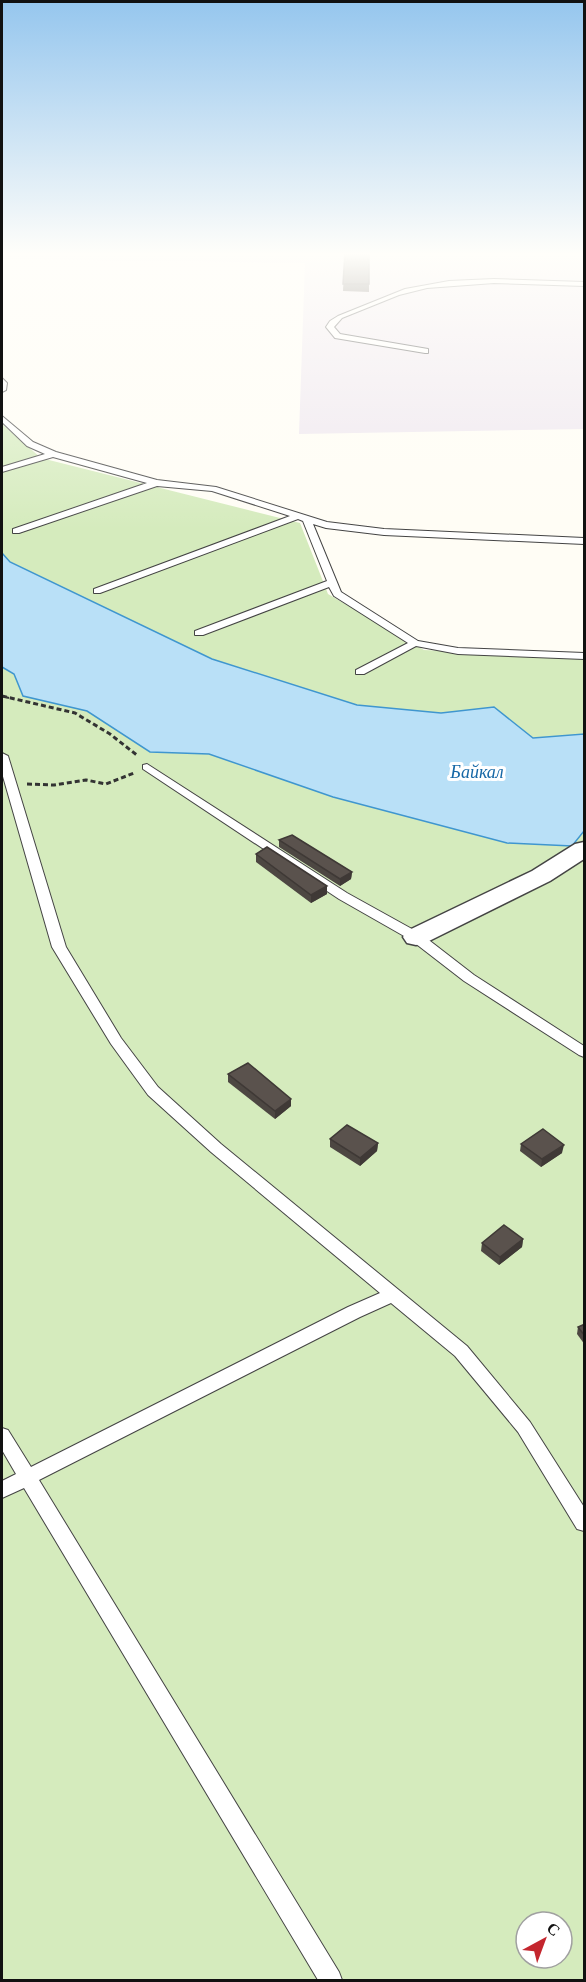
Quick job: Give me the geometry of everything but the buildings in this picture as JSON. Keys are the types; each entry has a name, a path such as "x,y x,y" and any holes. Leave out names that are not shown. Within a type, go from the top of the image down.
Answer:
{"street":[{"path":"416,938 541,876 585,849"}],"lane":[{"path":"387,344 425,351"},
{"path":"2,380 2,390"},
{"path":"2,418 30,444 53,454 156,483 213,489 326,525 384,532 585,541"},
{"path":"2,470 53,454"},
{"path":"16,531 156,483"},
{"path":"97,591 296,516"},
{"path":"307,519 337,594 414,643 458,651 585,656"},
{"path":"199,633 331,583"},
{"path":"360,672 414,643"},
{"path":"2,756 59,947 116,1041 153,1091 216,1148 461,1351 524,1427 585,1523"},
{"path":"147,767 343,896 416,938 469,978 585,1052"},
{"path":"2,1490 354,1312 393,1295"},
{"path":"2,1435 331,1980"}],"path":[{"path":"2,696 75,713 93,722 137,754 147,767 106,784 86,780 54,785 10,783"}],"shaded area":[{"path":"302,344 584,344 584,429 299,434"}],"green space":[{"path":"2,424 41,458 300,523 328,594 424,650 584,658 584,1980 2,1980"}],"water":[{"name":"Байкал","path":"2,553 10,562 212,659 357,705 441,713 494,707 533,738 584,734 584,831 572,846 507,843 333,797 209,754 150,752 87,711 23,696 14,674 2,667"}]}
